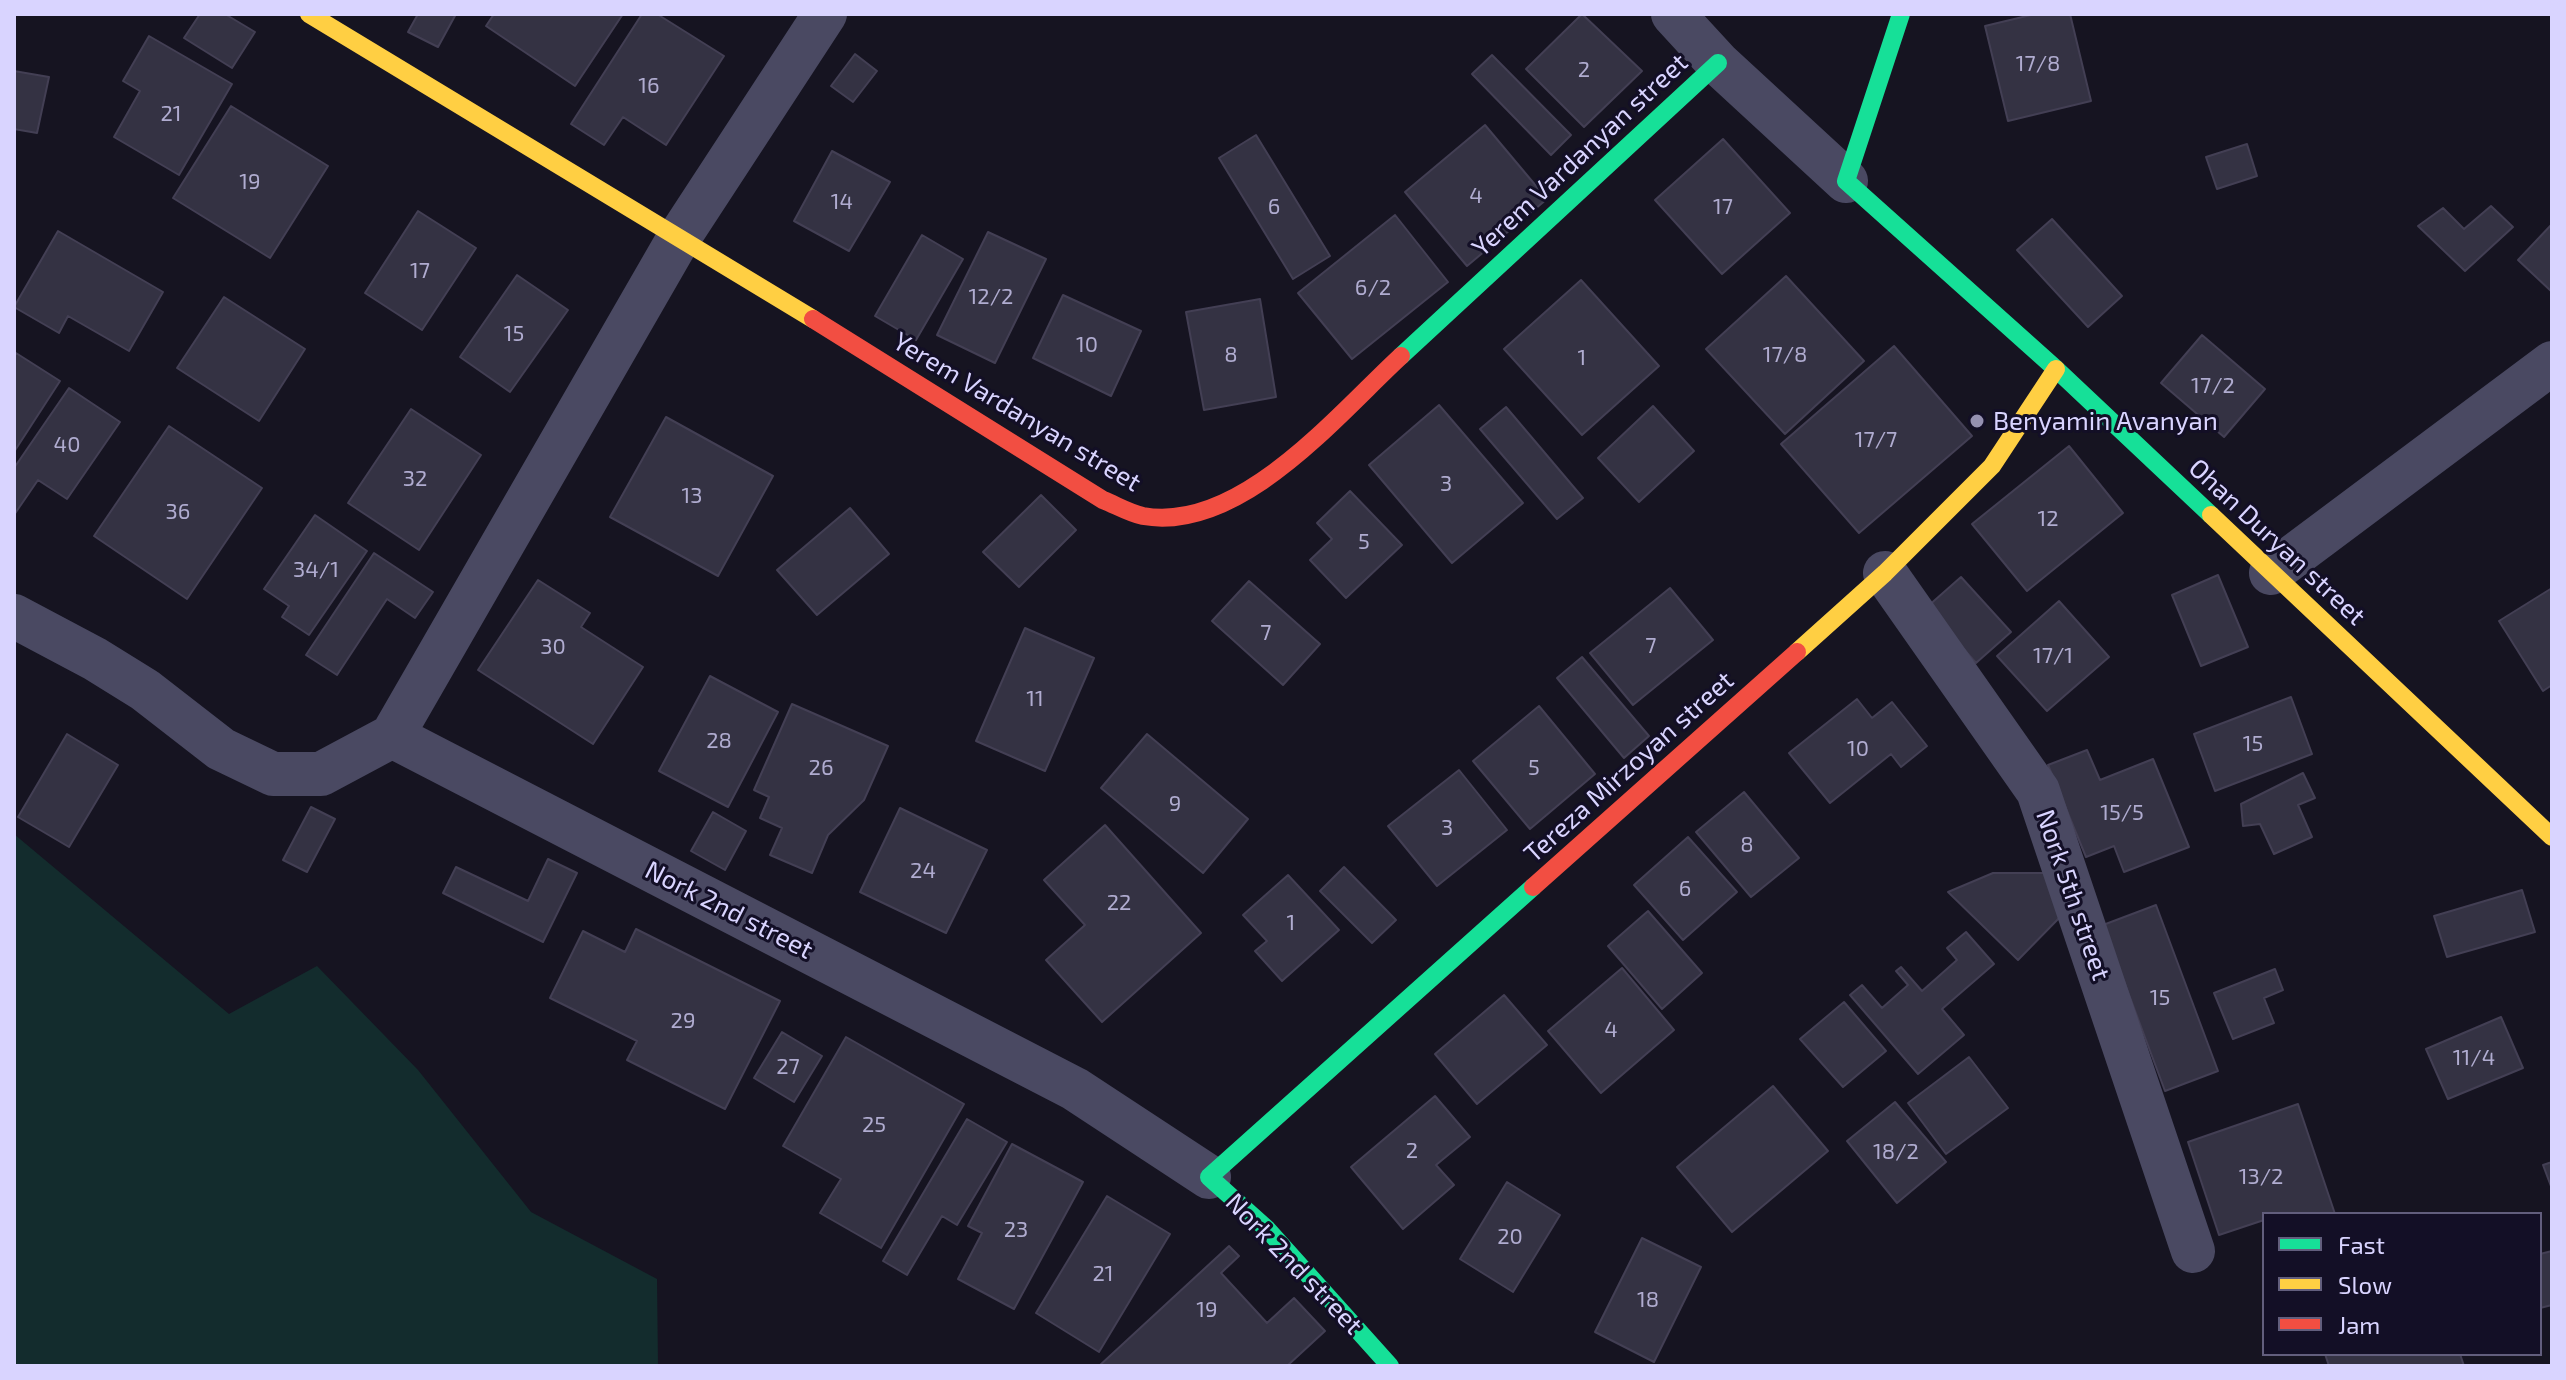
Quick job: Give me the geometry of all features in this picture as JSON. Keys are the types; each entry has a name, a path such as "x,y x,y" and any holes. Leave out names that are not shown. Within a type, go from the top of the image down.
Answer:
{"street":[{"name":"Yerem Vardanyan street","path":"309,14 680,236 1103,500 1143,516 1186,515 1227,505 1264,482 1718,63"},
{"path":"14,616 145,690 221,749 273,774 321,774 392,736 680,236 825,14"},
{"path":"1673,14 1718,63 1846,181 1901,14"},
{"name":"Ohan Duryan street","path":"1846,181 2056,369 2552,837"},
{"path":"2271,573 2552,363"},
{"name":"Tereza Mirzoyan street","path":"1209,1177 1885,573 1992,466 2056,369"},
{"name":"Nork 5th street","path":"1885,573 2038,791 2193,1251"},
{"name":"Nork 2nd street","path":"392,736 1075,1089 1209,1177 1267,1229 1390,1366"}],"green space":[{"path":"14,834 229,1014 317,966 418,1070 531,1212 657,1279 658,1366 14,1366"}],"building":[{"path":"200,14 225,14 255,32 232,68 184,38"},
{"path":"418,14 456,14 438,47 408,32"},
{"path":"494,14 623,14 575,86 486,26"},
{"path":"642,14 657,14 724,56 666,145 623,117 604,145 571,124"},
{"path":"1582,14 1642,71 1584,127 1526,69"},
{"path":"2035,14 2070,14 2091,101 2008,121 1985,26"},
{"path":"149,36 232,84 179,175 114,137 140,91 123,81"},
{"path":"855,54 877,71 853,102 831,86"},
{"path":"1492,55 1571,135 1551,155 1472,74"},
{"path":"14,71 49,77 37,133 14,129"},
{"path":"231,106 328,166 270,258 173,198"},
{"path":"1485,125 1547,199 1467,266 1405,192"},
{"path":"1256,135 1330,256 1293,279 1219,158"},
{"path":"1723,139 1790,213 1722,274 1655,200"},
{"path":"2247,144 2257,176 2217,189 2206,157"},
{"path":"832,151 890,182 849,251 794,221"},
{"path":"2491,206 2513,227 2465,271 2418,226 2443,208 2464,229"},
{"path":"418,211 476,248 422,330 365,293"},
{"path":"1395,215 1448,282 1352,359 1298,293"},
{"path":"2052,219 2122,296 2088,327 2017,250"},
{"path":"2552,224 2552,292 2518,260"},
{"path":"58,231 163,292 129,351 68,316 59,333 14,307"},
{"path":"988,232 1046,259 995,363 937,335"},
{"path":"922,235 963,259 916,340 875,316"},
{"path":"517,275 568,310 510,392 460,357"},
{"path":"1786,276 1864,361 1785,434 1706,349"},
{"path":"1581,280 1659,366 1582,435 1504,349"},
{"path":"1063,295 1141,331 1111,396 1033,358"},
{"path":"224,297 305,349 259,421 177,368"},
{"path":"1260,299 1276,397 1204,410 1186,312"},
{"path":"2202,335 2265,389 2224,437 2161,383"},
{"path":"1894,346 1972,436 1859,533 1781,444"},
{"path":"16,353 60,381 14,452 14,356"},
{"path":"69,388 120,422 67,499 38,480 14,515 14,468"},
{"path":"1439,405 1523,503 1452,563 1369,465"},
{"path":"1653,406 1694,451 1639,502 1598,458"},
{"path":"1506,407 1583,498 1557,519 1480,429"},
{"path":"411,409 481,455 419,550 348,503"},
{"path":"666,417 773,476 718,576 610,517"},
{"path":"169,426 262,488 187,599 94,536"},
{"path":"2069,446 2123,513 2027,591 1972,524"},
{"path":"1350,491 1402,545 1346,598 1310,560 1332,539 1317,523"},
{"path":"1041,495 1076,530 1019,587 983,552"},
{"path":"850,508 889,554 817,615 777,570"},
{"path":"315,515 367,551 309,635 282,617 289,606 264,589"},
{"path":"374,553 433,592 415,618 387,599 337,675 306,655"},
{"path":"2218,575 2248,647 2201,666 2172,595"},
{"path":"1961,577 2011,632 1976,663 1927,607"},
{"path":"538,580 590,613 581,627 643,667 593,744 478,670"},
{"path":"1249,581 1320,644 1283,685 1212,621"},
{"path":"1670,588 1713,640 1633,705 1590,653"},
{"path":"2552,588 2552,685 2543,691 2499,621"},
{"path":"2059,601 2109,657 2047,711 1997,656"},
{"path":"1025,628 1094,658 1045,771 976,741"},
{"path":"1582,657 1649,736 1624,758 1557,678"},
{"path":"710,676 778,712 728,807 659,771"},
{"path":"2291,697 2312,754 2215,791 2194,734"},
{"path":"1857,699 1872,718 1892,702 1927,746 1901,767 1891,754 1830,803 1789,753"},
{"path":"792,704 888,746 864,800 828,835 812,873 770,855 782,828 760,818 769,797 754,790"},
{"path":"1539,706 1595,774 1530,829 1473,761"},
{"path":"67,734 118,765 69,847 18,817"},
{"path":"1147,734 1248,819 1203,873 1101,788"},
{"path":"2087,750 2100,780 2153,759 2189,847 2124,872 2114,846 2086,857 2048,765"},
{"path":"1459,770 1507,830 1437,886 1388,826"},
{"path":"2303,773 2315,798 2298,805 2312,837 2274,854 2260,824 2243,826 2241,804"},
{"path":"1744,792 1799,858 1751,897 1696,832"},
{"path":"311,807 335,819 307,872 283,860"},
{"path":"900,808 987,850 946,933 860,892"},
{"path":"713,812 746,831 725,870 691,851"},
{"path":"1105,825 1201,933 1102,1022 1046,960 1085,925 1044,880"},
{"path":"1688,837 1737,892 1683,940 1634,885"},
{"path":"548,859 577,873 543,942 443,893 456,867 528,901"},
{"path":"1344,867 1396,920 1372,943 1320,891"},
{"path":"1993,873 2047,873 2064,913 2018,960 1948,892"},
{"path":"1288,875 1339,930 1282,981 1255,951 1267,941 1243,915"},
{"path":"2522,890 2535,932 2447,957 2434,916"},
{"path":"2156,905 2218,1071 2165,1091 2103,925"},
{"path":"1648,911 1702,973 1662,1009 1608,946"},
{"path":"636,929 780,1001 725,1109 627,1060 637,1041 550,998 583,931 625,952"},
{"path":"1966,932 1994,964 1942,1009 1964,1035 1918,1074 1850,995 1862,985 1882,1008 1908,985 1896,971 1901,967 1922,991 1957,960 1947,948"},
{"path":"1622,968 1674,1030 1601,1093 1548,1031"},
{"path":"2275,969 2283,990 2264,998 2274,1023 2233,1039 2214,993"},
{"path":"1504,995 1547,1045 1477,1104 1435,1054"},
{"path":"1844,1002 1886,1051 1843,1087 1800,1039"},
{"path":"2501,1017 2523,1068 2448,1099 2426,1049"},
{"path":"782,1032 822,1056 794,1102 754,1078"},
{"path":"846,1037 964,1104 881,1248 820,1213 841,1179 783,1146"},
{"path":"1969,1057 2008,1108 1946,1154 1908,1103"},
{"path":"1773,1086 1828,1151 1732,1232 1677,1167"},
{"path":"1435,1096 1470,1137 1436,1165 1454,1185 1403,1229 1351,1167"},
{"path":"1895,1102 1946,1162 1897,1203 1847,1141"},
{"path":"2298,1104 2334,1212 2262,1212 2262,1221 2219,1235 2188,1142"},
{"path":"967,1119 1007,1142 957,1225 942,1216 907,1275 883,1261"},
{"path":"1012,1144 1083,1182 1014,1309 958,1279 982,1233 968,1226"},
{"path":"2552,1162 2552,1189 2543,1165"},
{"path":"1507,1182 1560,1215 1513,1292 1460,1259"},
{"path":"1107,1196 1170,1234 1099,1352 1036,1313"},
{"path":"1642,1238 1701,1267 1654,1362 1595,1332"},
{"path":"1229,1246 1239,1256 1221,1273 1267,1323 1294,1298 1325,1331 1287,1366 1099,1366"},
{"path":"2552,1251 2552,1305 2542,1308 2542,1254"},
{"path":"2326,1356 2461,1356 2464,1366 2329,1366"}],"traffic: fast":[{"path":"1901,14 1846,181 2056,369 2211,515"},
{"path":"1401,356 1718,63"},
{"path":"1390,1366 1267,1229 1209,1177 1533,887"}],"traffic: slow":[{"path":"309,14 813,319"},
{"path":"1797,652 1885,573 1992,466 2056,369"},
{"path":"2211,515 2552,837"}],"traffic: jam":[{"path":"813,319 1103,500 1143,516 1179,516 1215,507 1250,489 1316,437 1401,356"},
{"path":"1533,887 1797,652"}],"place":[{"name":"Benyamin Avanyan","path":"1977,421"}]}
